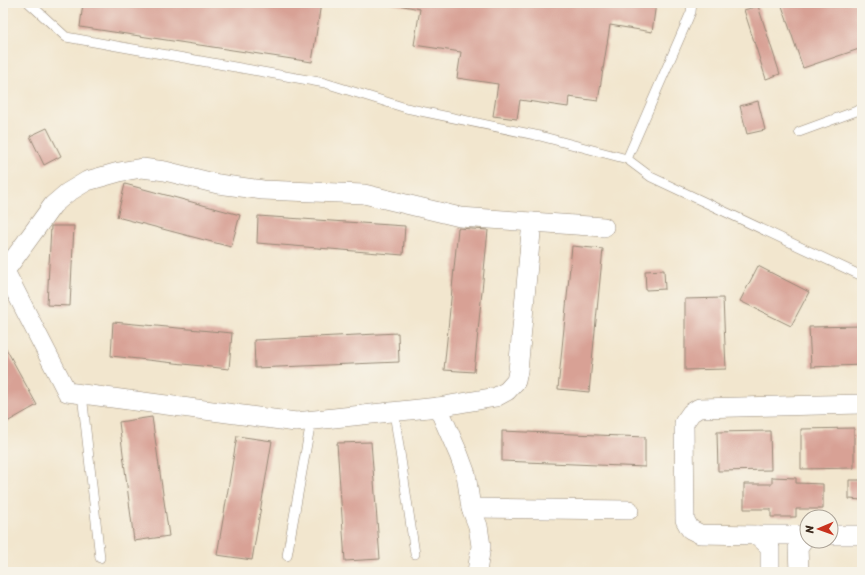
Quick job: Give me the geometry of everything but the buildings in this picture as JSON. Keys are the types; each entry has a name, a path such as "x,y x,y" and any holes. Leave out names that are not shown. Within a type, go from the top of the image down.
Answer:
{"street":[{"path":"532,222 516,381 507,391 496,397 438,408 296,422 66,392 4,271 54,205 67,193 87,181 119,172 142,168 166,171 218,184 263,190 364,194 460,217 532,222 604,227"},
{"path":"799,535 700,534 690,529 685,520 684,423 691,413 699,408 862,404"},
{"path":"438,408 459,454 466,474 481,546 477,572"},
{"path":"472,508 629,510"},
{"path":"757,535 770,547 770,572"},
{"path":"839,535 862,535"},
{"path":"799,546 799,572"}],"lane":[{"path":"29,3 66,37 325,83 406,108 540,136 627,158 651,177 862,276"},
{"path":"627,158 691,12 692,3"},
{"path":"799,132 862,109"},
{"path":"82,394 100,558"},
{"path":"394,412 415,554"},
{"path":"287,556 311,420"}]}
